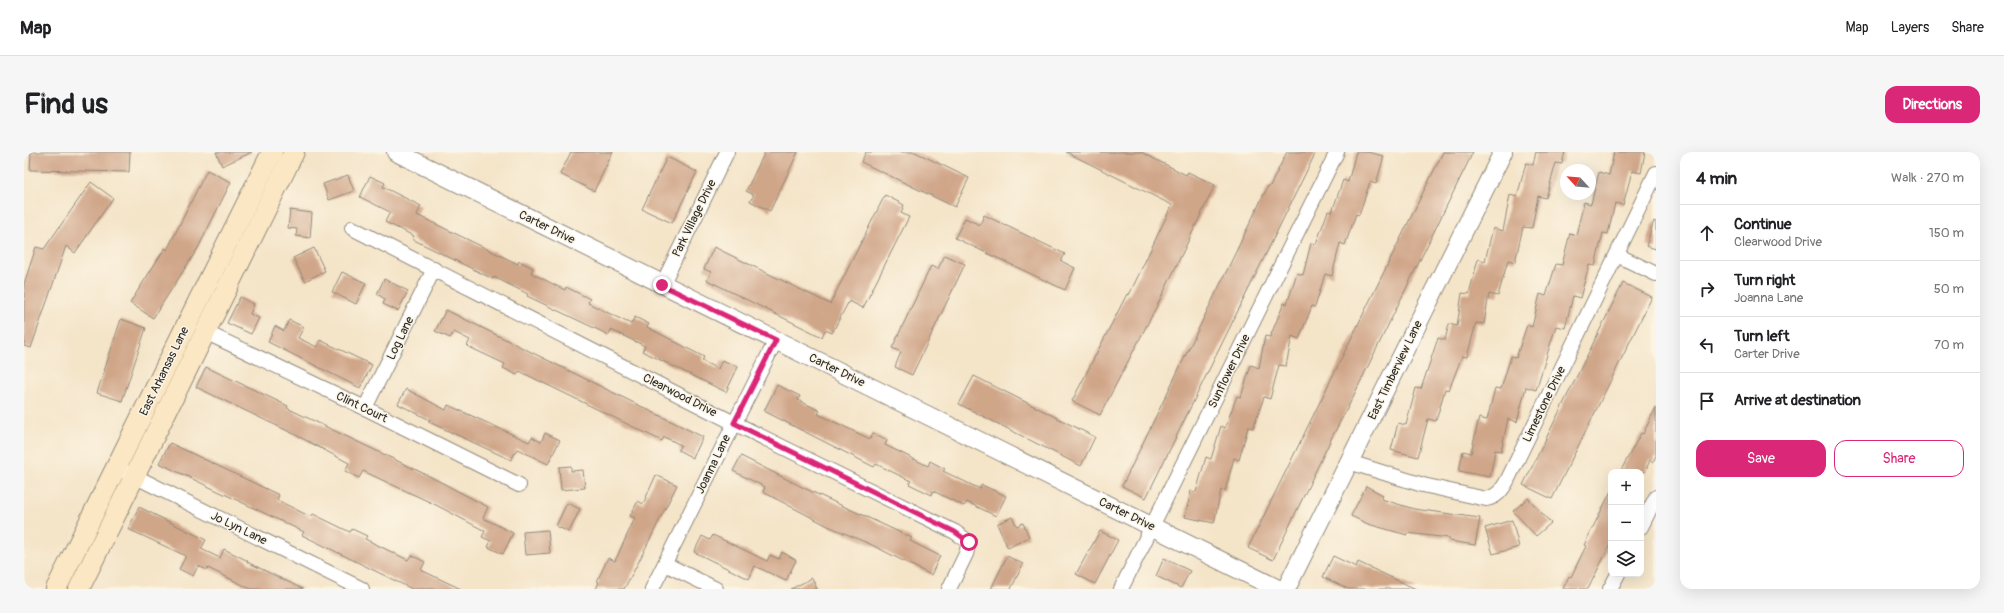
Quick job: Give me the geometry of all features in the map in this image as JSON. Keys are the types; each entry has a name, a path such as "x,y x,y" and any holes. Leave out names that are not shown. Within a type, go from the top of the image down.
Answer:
{"main road":[{"name":"East Arkansas Lane","path":"56,589 272,152"},
{"name":"East Arkansas Lane","path":"79,589 204,332 294,152"}],"street":[{"name":"Carter Drive","path":"396,152 1278,589"},
{"name":"Park Village Drive","path":"662,285 727,152"},
{"name":"Sunflower Drive","path":"1121,589 1337,152"},
{"name":"East Timberview Lane","path":"1286,589 1503,152"},
{"name":"Limestone Drive","path":"1349,462 1423,485 1486,499 1493,498 1499,493 1507,481 1656,173"},
{"name":"Clearwood Drive","path":"352,228 734,423 955,532 969,542 966,554 949,589"},
{"path":"1617,255 1656,274"},
{"name":"Log Lane","path":"365,408 434,269"},
{"name":"Clint Court","path":"204,332 365,408 519,485"},
{"name":"Joanna Lane","path":"652,589 776,340"},
{"name":"Jo Lyn Lane","path":"116,467 362,589"},
{"path":"1644,521 1656,497"},
{"path":"665,564 716,589"},
{"path":"1610,589 1616,577"}],"building":[{"path":"31,152 130,152 129,172 30,170"},
{"path":"216,152 252,152 222,166"},
{"path":"571,152 613,152 594,191 560,174"},
{"path":"765,152 798,152 770,211 750,201 754,195 746,191"},
{"path":"866,152 915,152 969,178 955,207 861,162"},
{"path":"1066,152 1141,152 1186,175 1188,172 1215,185 1160,300 1100,415 1072,401 1127,294 1129,295 1172,205"},
{"path":"1287,152 1316,152 1146,498 1122,486 1268,186 1270,186"},
{"path":"1356,152 1367,152 1384,156 1376,184 1370,182 1359,215 1356,214 1345,245 1340,243 1332,276 1325,274 1315,307 1312,306 1299,339 1292,336 1286,366 1279,365 1270,399 1264,397 1253,428 1248,427 1239,460 1234,458 1225,491 1221,490 1214,523 1185,517 1191,491 1196,492 1206,457 1211,459 1221,426 1225,428 1237,396 1241,397 1251,365 1259,368 1265,336 1270,337 1284,303 1287,304 1297,273 1303,275 1311,243 1316,244 1328,211 1332,212 1343,180 1348,182"},
{"path":"1443,152 1473,152 1273,560 1248,548"},
{"path":"1536,152 1565,152 1562,164 1556,163 1546,198 1538,196 1532,228 1523,227 1515,262 1508,260 1498,296 1489,294 1484,324 1476,323 1467,357 1462,356 1449,390 1445,389 1436,421 1428,419 1418,457 1391,450 1398,423 1406,425 1416,388 1421,389 1438,338 1445,340 1449,324 1457,326 1462,293 1469,294 1478,259 1485,261 1493,228 1503,231 1510,195 1517,197 1526,163 1533,165"},
{"path":"1614,152 1645,152 1641,173 1632,171 1623,205 1615,203 1608,234 1603,233 1595,266 1589,265 1580,298 1573,296 1565,328 1556,326 1536,390 1526,387 1517,422 1508,419 1501,451 1495,450 1490,477 1459,471 1463,451 1471,453 1479,418 1487,420 1495,388 1501,389 1511,356 1516,358 1527,325 1532,327 1540,294 1546,296 1556,264 1562,265 1570,233 1576,235 1584,202 1591,204 1592,200 1596,200 1596,184 1599,172 1609,175"},
{"path":"667,157 697,172 672,223 642,209"},
{"path":"207,170 231,182 198,248 153,318 130,303 165,248 167,250"},
{"path":"348,175 354,191 329,200 323,184"},
{"path":"370,176 385,183 383,187 421,206 417,215 518,264 519,261 533,268 531,273 565,290 566,287 590,299 588,303 631,324 635,317 649,324 647,327 704,357 702,361 718,369 722,360 738,367 726,392 642,351 645,346 611,330 609,335 527,296 528,294 494,277 493,279 412,239 414,236 385,222 390,212 360,197"},
{"path":"91,182 113,198 75,253 66,246 31,348 24,346 24,284 36,247 44,249"},
{"path":"885,195 904,205 901,213 909,217 863,308 849,301 832,333 825,330 822,337 707,280 711,272 704,269 714,247 830,304"},
{"path":"290,210 312,213 310,238 296,236 297,229 288,228"},
{"path":"984,215 1065,254 1061,261 1075,268 1065,290 955,238 965,218 980,225"},
{"path":"1654,221 1656,222 1656,249 1646,246"},
{"path":"314,248 325,271 305,281 293,258"},
{"path":"945,255 965,264 912,375 895,367 901,352 892,348 931,266 938,269"},
{"path":"342,272 366,283 356,304 332,292"},
{"path":"384,279 408,291 398,311 383,304 385,299 377,294"},
{"path":"1623,283 1652,297 1552,499 1523,485"},
{"path":"240,297 254,304 250,314 259,318 251,334 227,323"},
{"path":"446,310 703,437 693,458 678,450 681,445 664,437 662,441 519,371 517,375 503,368 505,364 467,346 470,340 454,332 450,338 435,331"},
{"path":"121,319 146,328 122,401 97,393"},
{"path":"289,320 304,327 298,338 317,347 320,340 372,365 360,388 268,342 275,326 284,331"},
{"path":"206,367 288,406 287,408 431,477 488,507 483,518 513,533 503,554 488,547 491,541 482,537 485,531 436,505 363,471 359,478 345,471 349,463 292,433 196,387"},
{"path":"974,376 1095,437 1081,466 959,404"},
{"path":"777,385 800,396 798,400 820,411 818,414 870,439 873,433 887,440 885,445 928,466 930,461 945,469 943,471 980,489 982,485 1006,496 996,516 967,502 964,506 933,491 932,495 909,484 911,481 876,464 874,467 764,411"},
{"path":"406,389 446,410 448,405 529,442 532,437 541,442 545,433 560,440 548,464 517,449 511,460 429,422 430,420 398,404"},
{"path":"1656,407 1656,456 1653,462 1650,460 1645,472 1644,469 1622,469 1641,433 1643,434"},
{"path":"170,443 279,495 277,500 311,517 313,514 350,532 352,529 367,536 365,539 408,560 411,555 425,562 421,570 461,589 412,589 302,535 304,532 159,463"},
{"path":"741,456 804,488 912,538 910,541 940,556 931,575 872,545 828,526 763,492 765,487 733,471"},
{"path":"571,466 571,471 583,470 585,488 561,490 559,467"},
{"path":"656,475 677,485 637,565 624,589 596,589 599,582 597,581 608,558 615,561 635,518 630,516 638,501 643,504"},
{"path":"1366,486 1383,495 1381,499 1414,509 1480,518 1475,545 1449,541 1449,538 1407,533 1407,535 1368,524 1351,516"},
{"path":"1608,497 1608,549 1588,589 1563,589 1569,576 1571,577 1586,546 1584,545"},
{"path":"1528,498 1551,523 1536,536 1513,511"},
{"path":"567,503 580,509 569,532 556,526"},
{"path":"139,507 206,540 201,549 220,558 224,549 248,561 247,562 303,589 251,589 208,568 207,570 198,566 193,576 179,569 186,556 128,529"},
{"path":"1012,517 1017,526 1023,523 1029,537 1008,548 997,524"},
{"path":"1512,520 1519,547 1493,554 1485,528"},
{"path":"548,530 550,553 525,555 523,532"},
{"path":"1100,531 1118,540 1095,584 1076,574"},
{"path":"713,535 767,561 770,555 779,559 782,552 796,560 786,581 755,566 749,579 694,552 702,536 710,540"},
{"path":"1007,556 1023,564 1011,589 991,589"},
{"path":"1333,556 1356,567 1358,562 1416,589 1348,589 1323,577"},
{"path":"1164,558 1190,571 1181,588 1156,576"},
{"path":"812,578 817,589 791,589"}],"route":[{"path":"662,285 776,340 734,423 955,532 969,542"}]}
